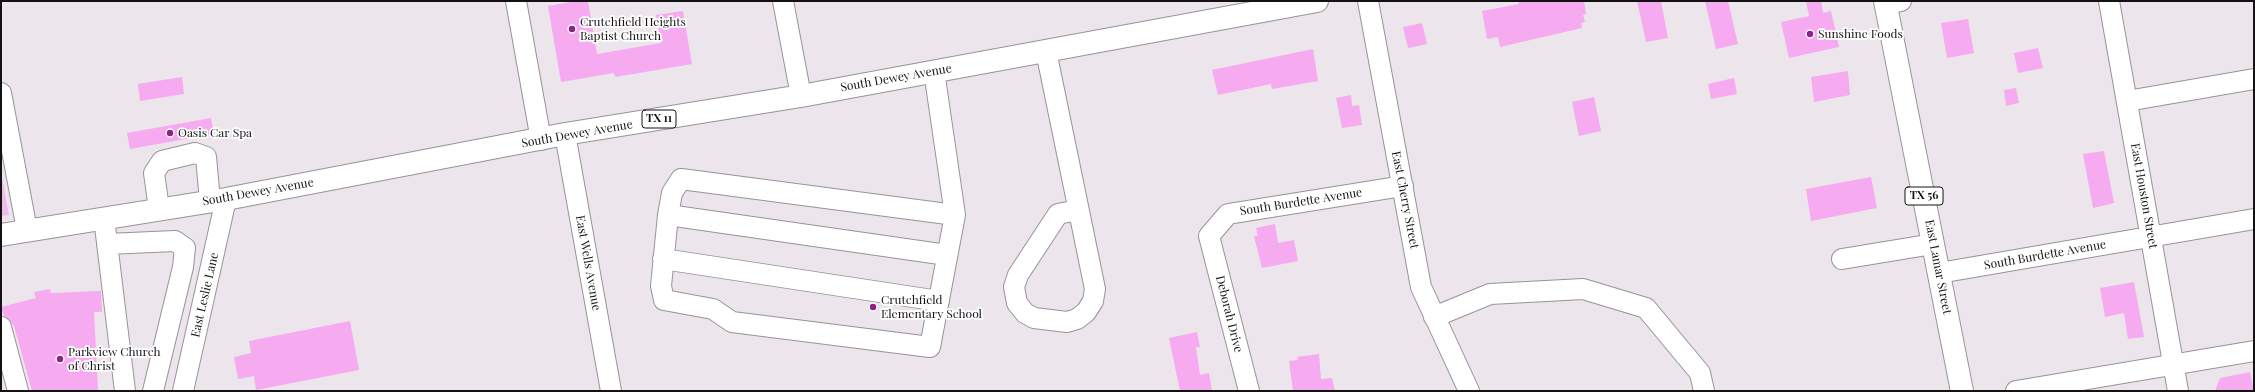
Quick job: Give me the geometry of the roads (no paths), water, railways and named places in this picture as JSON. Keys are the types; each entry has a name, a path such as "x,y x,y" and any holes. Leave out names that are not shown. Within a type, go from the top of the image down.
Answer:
{"main road":[{"name":"South Dewey Avenue","path":"1,235 218,200 541,140 565,134 801,96 1317,1"},
{"name":"East Lamar Street","path":"1891,2 1933,244 1962,391"}],"street":[{"path":"516,1 541,140"},
{"path":"783,1 801,96"},
{"name":"East Cherry Street","path":"1368,1 1421,287 1470,391"},
{"name":"East Houston Street","path":"2108,1 2178,391"},
{"path":"1046,51 1095,289 1093,301 1086,312 1077,318 1067,322 1034,318 1025,313 1017,303 1014,287 1018,275 1058,214 1078,210"},
{"path":"934,71 955,215 930,347 732,322 713,309 664,300 661,286 662,259 668,215 672,193 681,179 955,215"},
{"path":"2127,102 2254,79"},
{"path":"2,100 27,230"},
{"name":"East Wells Avenue","path":"565,134 611,391"},
{"name":"East Leslie Lane","path":"159,209 154,173 162,161 195,153 206,157 218,200 184,391"},
{"name":"South Burdette Avenue","path":"1209,236 1228,214 1403,186"},
{"path":"668,215 947,254"},
{"path":"104,218 125,391"},
{"name":"South Burdette Avenue","path":"1939,273 2254,218"},
{"name":"Deborah Drive","path":"1209,236 1249,391"},
{"path":"107,244 175,241 185,248 183,267 153,391"},
{"path":"1842,260 1933,244"},
{"path":"662,259 939,301"},
{"path":"1434,316 1490,294 1583,289 1646,308 1700,373 1704,391"},
{"path":"1,327 18,391"},
{"path":"2016,391 2254,351"}],"place":[{"name":"Crutchfield Heights Baptist Church","path":"572,29"},
{"name":"Sunshine Foods","path":"1810,34"},
{"name":"Oasis Car Spa","path":"170,133"},
{"name":"Crutchfield Elementary School","path":"873,307"},
{"name":"Parkview Church of Christ","path":"60,359"}]}
